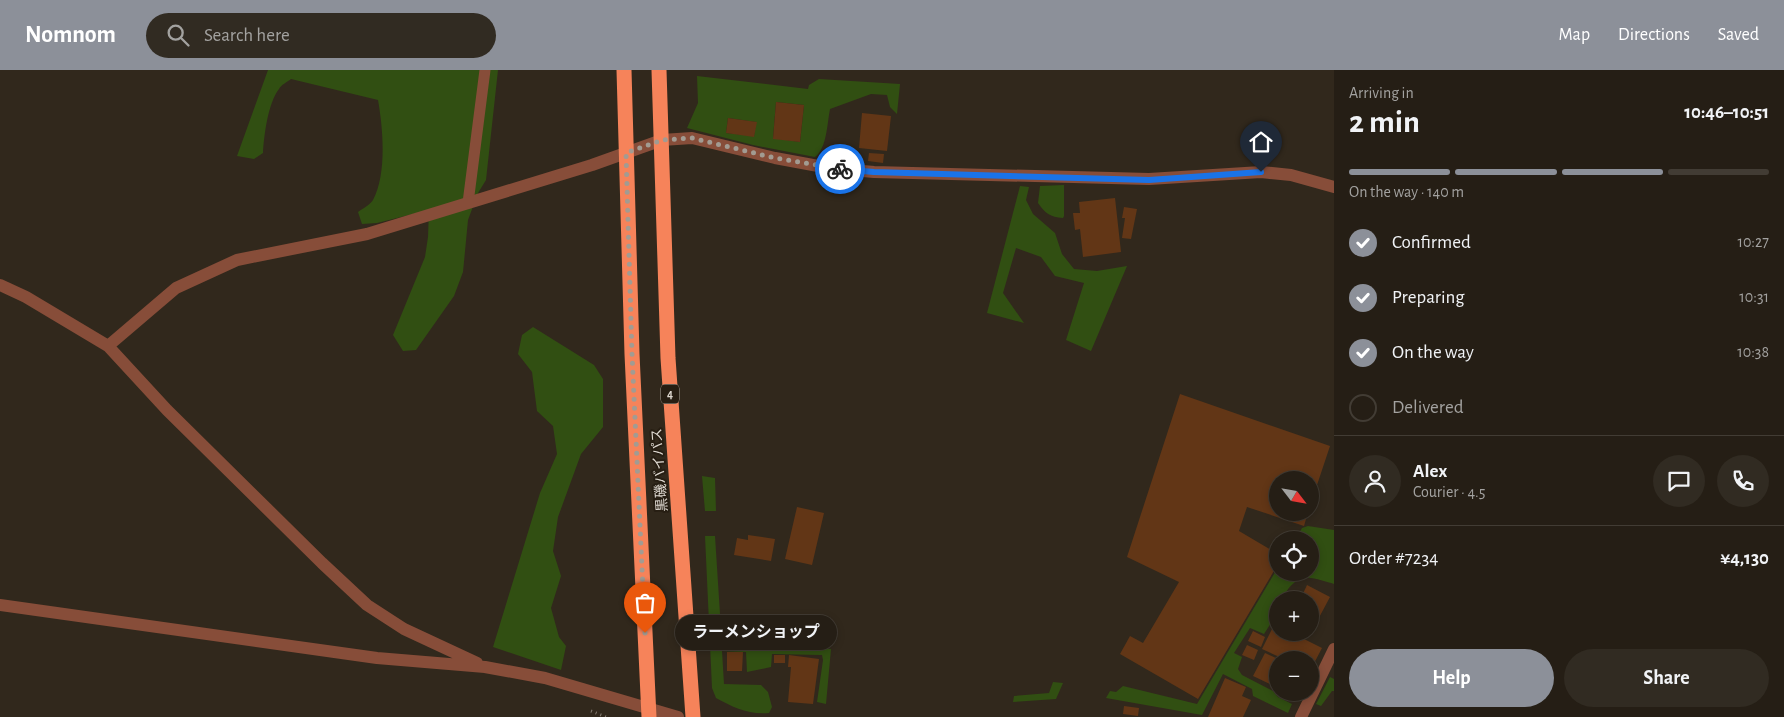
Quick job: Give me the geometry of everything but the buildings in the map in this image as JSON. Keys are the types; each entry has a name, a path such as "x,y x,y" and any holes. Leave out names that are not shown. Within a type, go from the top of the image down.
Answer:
{"highway":[{"name":"黒磯バイパス","path":"624,70 632,354 649,712"},
{"name":"黒磯バイパス","path":"659,70 668,358 693,717"}],"street":[{"path":"108,346 176,288 237,260 367,234 662,140 692,138 775,158 828,168 874,172 1149,180 1261,172 1291,175 1334,187"},
{"path":"0,285 26,297 108,346 167,410 322,563 367,604 404,629 485,667"},
{"path":"0,604 377,658 485,667 545,678 649,712 678,717"},
{"path":"1301,717 1334,649"}],"lane":[{"path":"468,203 485,70"}],"green space":[{"path":"268,70 498,70 486,180 478,193 468,220 463,272 454,296 416,350 403,351 393,335 425,257 429,210 377,223 362,224 358,212 373,200 380,177 383,151 378,100 291,79 280,88 272,102 263,153 254,159 237,156"},
{"path":"697,76 808,89 809,85 819,79 900,84 897,114 890,107 887,95 871,94 830,109 824,142 815,157 753,145 687,128 698,103","holes":["776,102 804,105 800,142 773,138","728,118 756,122 754,136 726,133"]},
{"path":"1064,185 1064,216 1063,218 1055,217 1046,212 1038,203 1040,186"},
{"path":"1020,186 1029,187 1026,200 1033,214 1055,233 1062,254 1074,269 1097,271 1127,266 1091,351 1066,340 1084,283 1055,276 1041,257 1016,248 1003,293 1024,323 987,313"},
{"path":"533,327 594,365 603,379 603,427 581,454 558,517 553,551 561,576 551,608 559,637 566,646 561,670 493,647 540,493 557,454 553,426 537,411 532,372 518,354 522,335"},
{"path":"702,476 715,478 716,511 705,511"},
{"path":"1308,526 1334,530 1334,584 1319,580 1319,531 1300,531 1302,528"},
{"path":"705,536 715,536 722,645 831,649 826,704 817,702 823,660 822,655 772,654 771,667 747,672 746,652 722,651 724,684 761,685 768,692 772,707 769,713 747,712 716,698 712,688"},
{"path":"1270,581 1298,581 1287,591 1269,591 1269,626 1264,634 1250,628 1234,653 1242,657 1238,669 1242,675 1269,689 1269,701 1286,701 1292,704 1288,713 1253,696 1252,689 1223,674 1202,715 1106,698 1110,691 1116,692 1123,686 1197,704"},
{"path":"1330,677 1334,679 1334,691 1332,691 1321,706 1316,704"},
{"path":"1053,682 1063,683 1056,699 1013,702 1014,696 1049,693"}],"way so far":[{"path":"645,633 632,354 626,153 662,140 692,138 775,158 840,169"}],"place":[{"name":"ラーメンショップ","path":"645,633"}],"route":[{"path":"840,169 874,172 1149,180 1261,172"}]}
